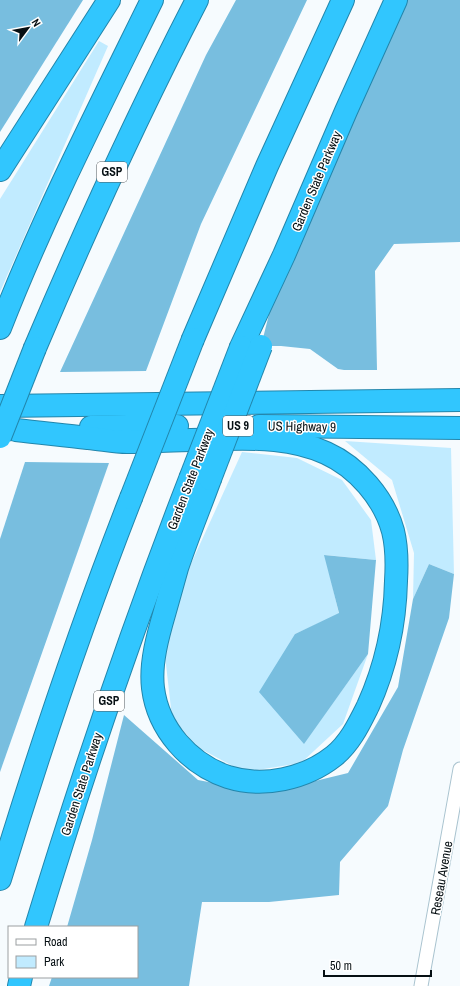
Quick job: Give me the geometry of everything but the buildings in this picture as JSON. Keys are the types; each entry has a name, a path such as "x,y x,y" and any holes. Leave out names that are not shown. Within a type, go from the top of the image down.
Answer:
{"highway":[{"path":"0,170 108,0"},
{"path":"0,328 31,251 152,0"},
{"name":"GSP","path":"5,432 34,348 82,237 147,99 197,0"},
{"path":"0,879 60,695 112,549 193,339 267,166 343,0"},
{"name":"Garden State Parkway","path":"36,926 117,675 152,577 200,479 284,255 396,0"},
{"name":"US Highway 9","path":"0,406 460,400"},
{"name":"US Highway 9","path":"5,432 128,426 460,428"},
{"path":"5,432 126,442 254,438 284,441 312,448 332,456 349,466 359,475 384,508 393,533 397,563 396,597 393,624 389,646 379,679 364,714 351,737 333,757 309,772 269,781 242,780 216,772 204,766 183,749 163,720 155,702 152,674 156,647 200,479"}],"street":[{"name":"Reseau Avenue","path":"421,986 460,769"}],"green space":[{"path":"99,41 108,46 0,292 0,199"},
{"path":"345,441 451,448 454,574 429,564 413,599 414,553 392,480"},
{"path":"242,452 297,458 342,480 371,520 376,560 325,555 339,614 295,634 304,743 368,654 343,724 301,763 244,772 197,747 172,717 165,656 174,601"}],"shaded area":[{"path":"0,0 83,0 0,132"},
{"path":"236,0 307,0 201,224 146,371 60,372 206,55"},
{"path":"396,0 460,0 460,242 394,244 375,271 377,370 344,370 338,369 310,349 281,346 261,346 284,255"},
{"path":"25,462 109,463 0,772 0,539"},
{"path":"324,555 376,560 368,654 304,744 259,692 295,634 339,613"},
{"path":"429,564 454,574 449,618 403,750 388,806 340,862 339,895 269,902 202,902 189,986 49,986 52,978 138,978 138,926 67,926 92,840 124,715 198,780 266,793 348,773 398,687 413,599"}]}
